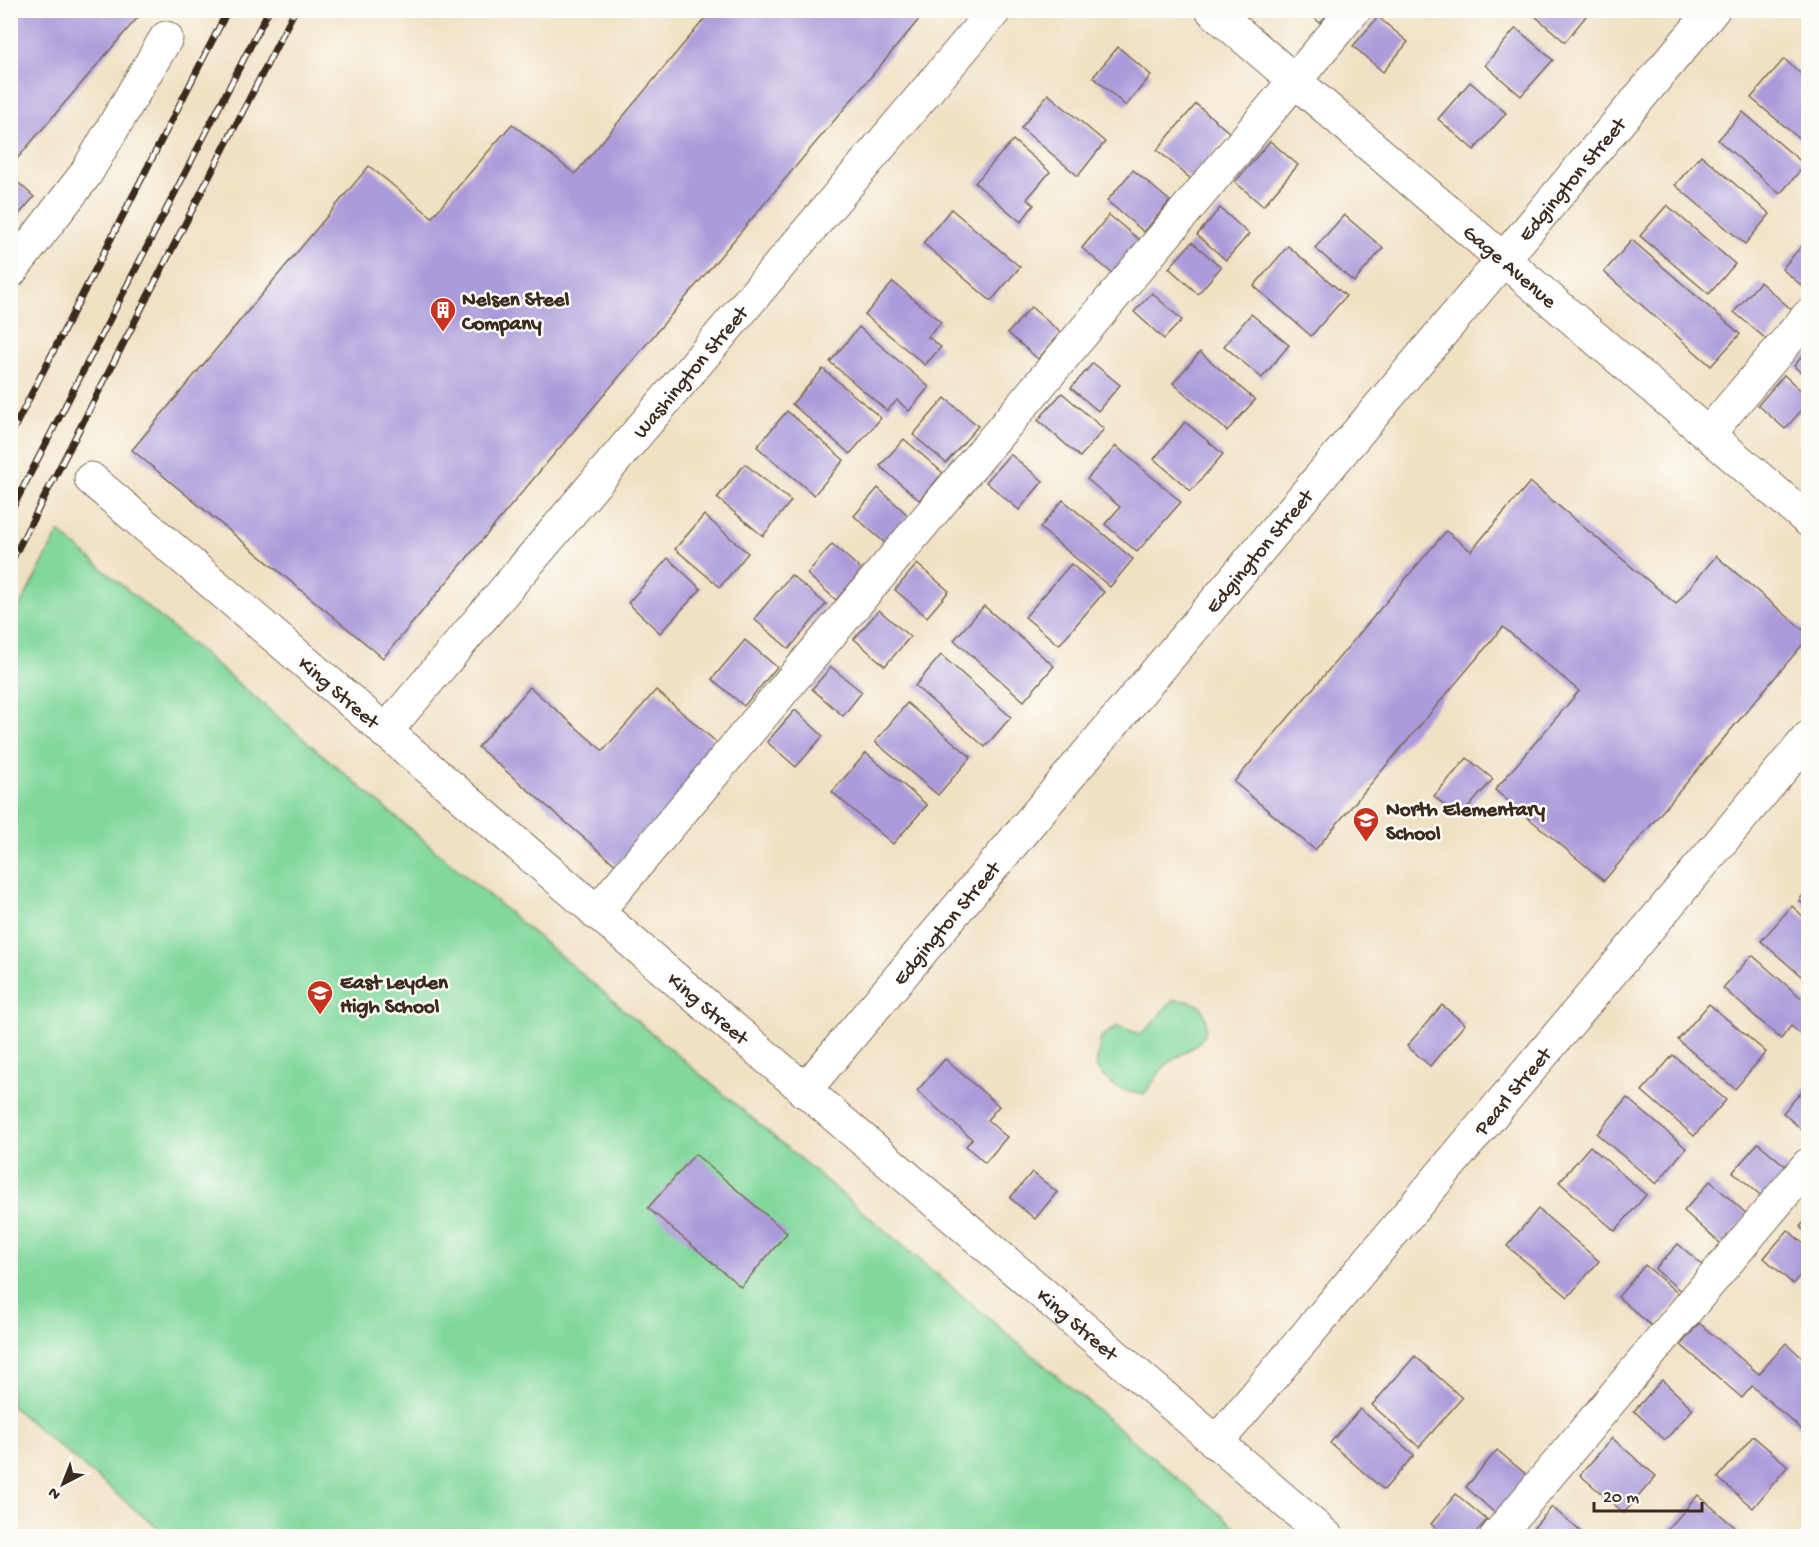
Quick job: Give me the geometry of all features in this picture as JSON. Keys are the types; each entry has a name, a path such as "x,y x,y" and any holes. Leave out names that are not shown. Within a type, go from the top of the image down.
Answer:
{"street":[{"name":"Washington Street","path":"385,732 996,10"},
{"name":"Gage Avenue","path":"1212,10 1809,520"},
{"path":"596,913 1354,10"},
{"name":"Edgington Street","path":"804,1091 1713,10"},
{"path":"10,272 85,175 166,38"},
{"path":"1708,434 1809,316"},
{"name":"King Street","path":"91,479 1326,1536"},
{"name":"Pearl Street","path":"1216,1443 1809,738"},
{"path":"1497,1536 1809,1165"}],"green space":[{"name":"East Leyden High School","path":"59,532 1246,1536 167,1536 11,1406 10,625"},
{"path":"1174,1000 1189,1001 1201,1006 1206,1030 1197,1044 1164,1067 1144,1094 1123,1090 1106,1079 1096,1067 1101,1037 1118,1026 1140,1034"}],"building":[{"path":"10,10 144,10 10,167"},
{"name":"Nelsen Steel Company","path":"712,10 927,10 383,658 132,450 369,166 432,217 512,124 575,174"},
{"path":"1306,10 1331,10 1320,23"},
{"path":"1528,10 1591,10 1565,42"},
{"path":"1378,17 1408,42 1383,72 1353,46"},
{"path":"1516,28 1553,60 1521,96 1485,65"},
{"path":"1118,47 1151,75 1126,106 1093,77"},
{"path":"1784,59 1808,80 1808,146 1751,98"},
{"path":"1470,82 1506,113 1474,150 1438,119"},
{"path":"1048,94 1105,142 1078,176 1021,128"},
{"path":"1196,104 1230,133 1191,179 1157,150"},
{"path":"1743,112 1805,165 1780,194 1718,140"},
{"path":"1013,140 1050,172 1027,199 1034,205 1021,222 975,183"},
{"path":"1270,141 1298,165 1263,206 1235,182"},
{"path":"1701,155 1770,214 1745,244 1675,185"},
{"path":"1133,170 1170,201 1144,232 1107,201"},
{"path":"10,175 34,197 10,225"},
{"path":"1667,205 1735,264 1709,294 1640,236"},
{"path":"1220,208 1249,234 1226,260 1197,235"},
{"path":"951,209 1020,267 991,301 923,243"},
{"path":"1109,215 1142,242 1114,275 1082,248"},
{"path":"1344,215 1383,248 1354,282 1315,248"},
{"path":"1632,240 1740,334 1711,366 1604,272"},
{"path":"1192,242 1221,267 1198,294 1169,268"},
{"path":"1804,243 1808,247 1808,291 1782,269"},
{"path":"1288,246 1346,296 1311,336 1254,286"},
{"path":"893,282 941,322 928,337 941,347 925,365 865,315"},
{"path":"1760,282 1792,310 1767,340 1734,312"},
{"path":"1152,293 1182,320 1164,339 1134,312"},
{"path":"1031,307 1061,333 1038,359 1008,333"},
{"path":"1251,314 1289,345 1262,378 1224,346"},
{"path":"859,327 929,387 909,411 897,400 887,411 830,362"},
{"path":"1808,349 1808,379 1794,366"},
{"path":"1200,352 1255,400 1227,431 1173,383"},
{"path":"1093,363 1120,385 1098,411 1071,388"},
{"path":"823,369 881,418 850,454 792,404"},
{"path":"1784,375 1808,397 1808,403 1785,429 1758,405"},
{"path":"1062,393 1104,429 1080,457 1038,420"},
{"path":"945,398 978,426 946,463 913,435"},
{"path":"787,411 844,460 814,495 757,447"},
{"path":"1185,422 1223,454 1191,491 1154,459"},
{"path":"904,439 943,473 919,500 880,466"},
{"path":"1116,446 1181,502 1137,552 1105,524 1120,507 1087,479"},
{"path":"1010,454 1043,481 1019,510 986,482"},
{"path":"745,464 791,501 763,536 717,498"},
{"path":"1530,482 1676,604 1716,556 1808,634 1808,638 1604,881 1495,790 1579,691 1503,627 1315,850 1234,782 1446,531 1471,551"},
{"path":"878,488 909,516 885,543 854,516"},
{"path":"1063,500 1133,559 1110,587 1040,528"},
{"path":"704,515 748,553 720,587 675,549"},
{"path":"832,544 862,570 836,600 807,574"},
{"path":"668,558 701,589 660,633 628,603"},
{"path":"917,564 949,591 927,617 895,590"},
{"path":"1071,564 1104,592 1059,645 1025,617"},
{"path":"791,575 826,604 789,649 754,619"},
{"path":"984,606 1054,666 1024,701 954,640"},
{"path":"879,610 910,637 885,666 854,639"},
{"path":"745,640 777,667 744,706 712,679"},
{"path":"941,655 1011,717 985,747 915,686"},
{"path":"831,667 862,692 843,716 812,689"},
{"path":"530,687 603,751 656,690 722,747 618,867 478,747"},
{"path":"907,703 971,757 938,795 875,742"},
{"path":"795,710 823,736 796,767 767,742"},
{"path":"866,753 927,805 893,844 832,792"},
{"path":"1467,758 1493,779 1459,818 1434,796"},
{"path":"1808,889 1808,908 1799,900"},
{"path":"1792,906 1808,921 1808,982 1761,941"},
{"path":"1752,955 1808,1004 1808,1031 1804,1037 1791,1026 1781,1039 1723,988"},
{"path":"1709,1004 1766,1052 1735,1089 1678,1040"},
{"path":"1442,1005 1465,1024 1430,1066 1407,1046"},
{"path":"1673,1055 1726,1100 1694,1136 1642,1091"},
{"path":"945,1059 999,1106 987,1120 1007,1137 985,1163 966,1146 972,1139 917,1091"},
{"path":"1808,1086 1808,1135 1783,1113"},
{"path":"1627,1098 1686,1148 1656,1184 1597,1134"},
{"path":"1758,1143 1789,1169 1764,1198 1733,1172"},
{"path":"1590,1146 1646,1195 1615,1231 1559,1182"},
{"path":"695,1154 787,1233 741,1287 648,1208"},
{"path":"1032,1172 1057,1192 1035,1219 1010,1198"},
{"path":"1710,1181 1748,1215 1722,1245 1684,1211"},
{"path":"1538,1209 1599,1261 1568,1297 1507,1246"},
{"path":"1808,1217 1808,1234 1800,1227"},
{"path":"1788,1230 1808,1248 1808,1265 1793,1284 1764,1258"},
{"path":"1678,1244 1705,1267 1683,1293 1655,1269"},
{"path":"1645,1265 1681,1296 1654,1328 1618,1297"},
{"path":"1699,1323 1759,1374 1786,1343 1808,1363 1808,1435 1752,1386 1742,1398 1681,1345"},
{"path":"1415,1356 1462,1398 1419,1447 1372,1405"},
{"path":"1662,1380 1693,1409 1665,1440 1634,1411"},
{"path":"1360,1409 1414,1455 1384,1490 1330,1443"},
{"path":"1753,1436 1788,1466 1753,1508 1718,1478"},
{"path":"1612,1438 1656,1476 1624,1513 1580,1475"},
{"path":"1497,1450 1528,1476 1496,1514 1466,1487"},
{"path":"1456,1494 1487,1520 1473,1536 1445,1536 1431,1524"},
{"path":"1698,1495 1738,1530 1732,1536 1662,1536"},
{"path":"1552,1507 1581,1532 1577,1536 1527,1535"}],"railway":[{"path":"10,436 228,10"},
{"path":"10,513 269,10"},
{"path":"10,564 295,10"}],"place":[{"name":"Nelsen Steel Company","path":"443,333"},
{"name":"North Elementary School","path":"1366,843"},
{"name":"East Leyden High School","path":"320,1016"}]}
